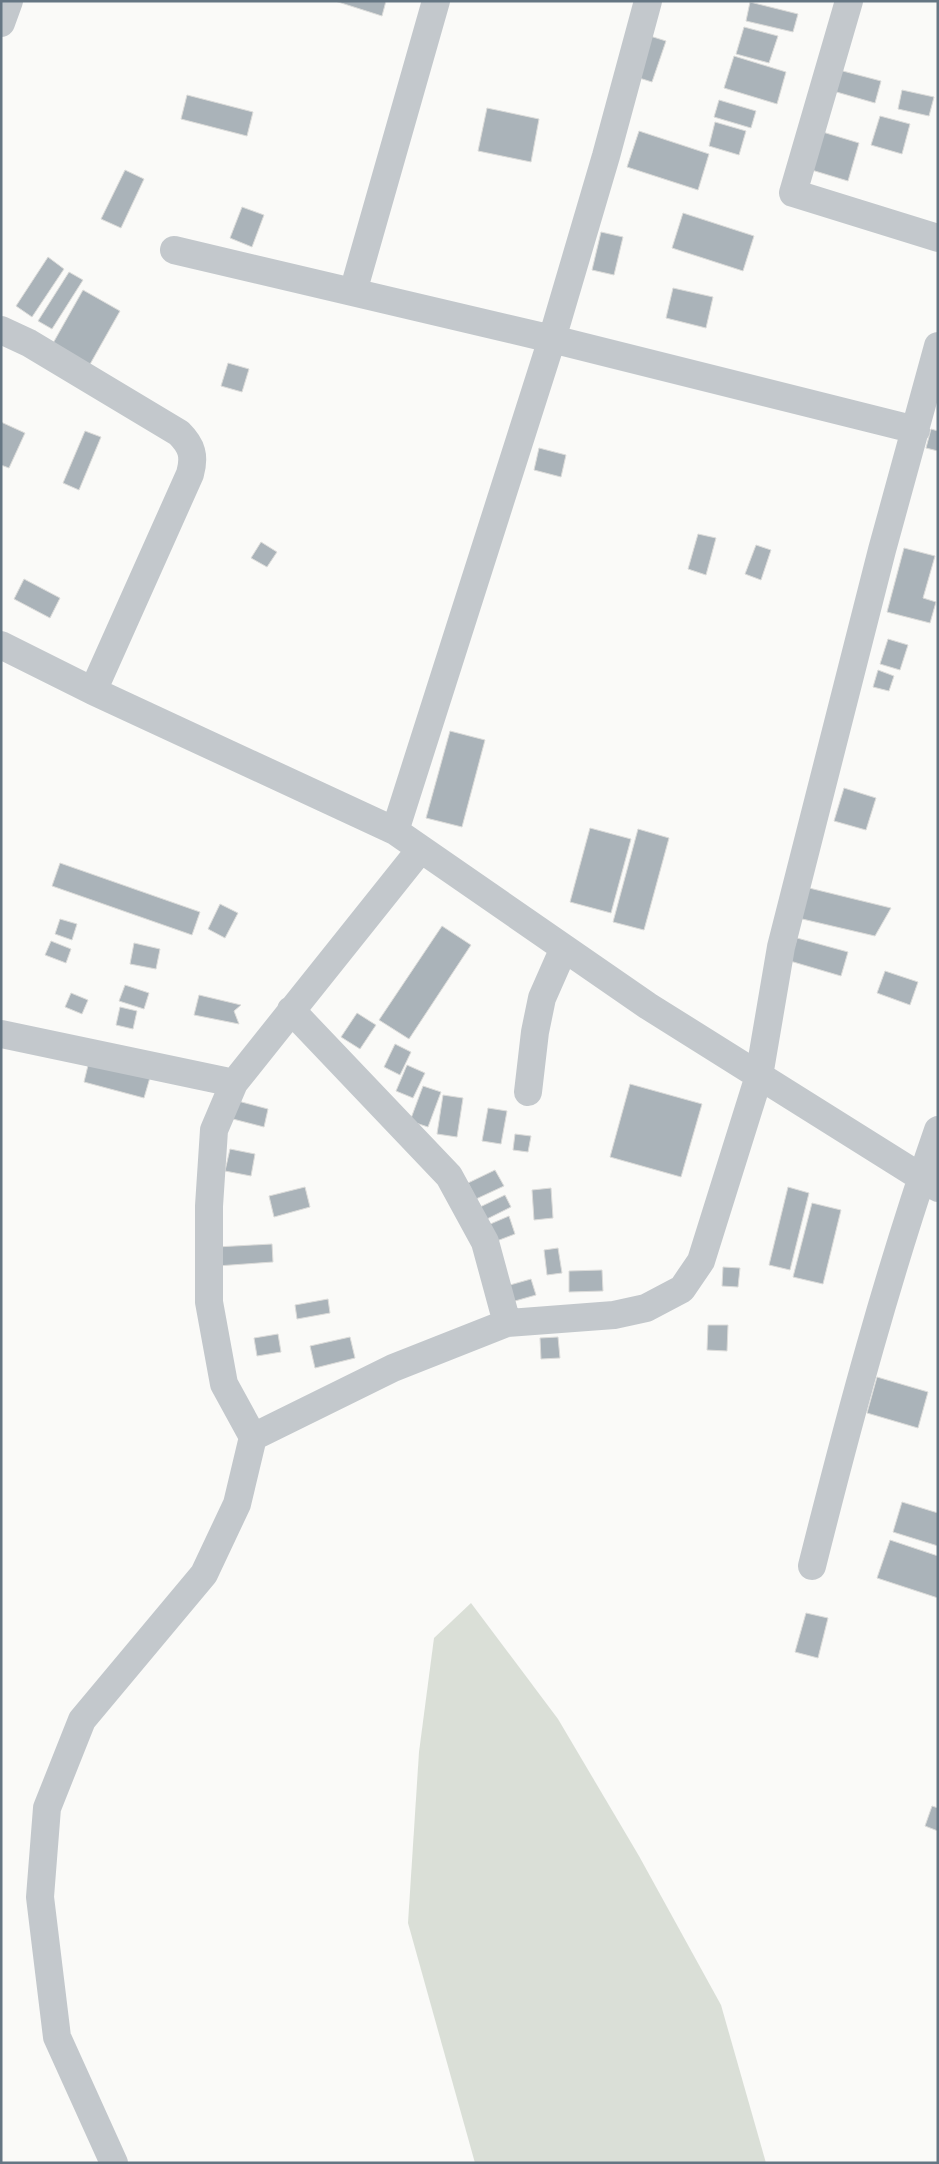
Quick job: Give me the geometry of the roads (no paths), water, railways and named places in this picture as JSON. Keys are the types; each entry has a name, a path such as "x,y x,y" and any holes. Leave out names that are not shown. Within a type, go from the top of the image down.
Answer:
{"street":[{"path":"1,24 9,1"},
{"path":"353,292 436,1"},
{"path":"395,831 552,340 606,156 648,1"},
{"path":"849,1 793,193 938,238"},
{"path":"174,250 552,340 916,430"},
{"path":"1,330 29,343 179,433 189,443 193,452 194,462 190,474 93,691"},
{"path":"253,1437 393,1368 507,1323 614,1315 646,1308 682,1289 701,1261 759,1076 781,947 882,550 938,346"},
{"path":"1,645 93,691 395,831 648,1006 929,1184"},
{"path":"114,2163 57,2037 40,1897 47,1808 82,1720 204,1574 237,1504 253,1437 224,1384 208,1302 209,1206 214,1130 234,1083 420,850"},
{"path":"528,1092 535,1032 542,998 564,948"},
{"path":"291,1010 449,1176 484,1242 507,1323"},
{"path":"1,1034 234,1083"},
{"path":"812,1566 847,1427 929,1184 938,1130"}]}
